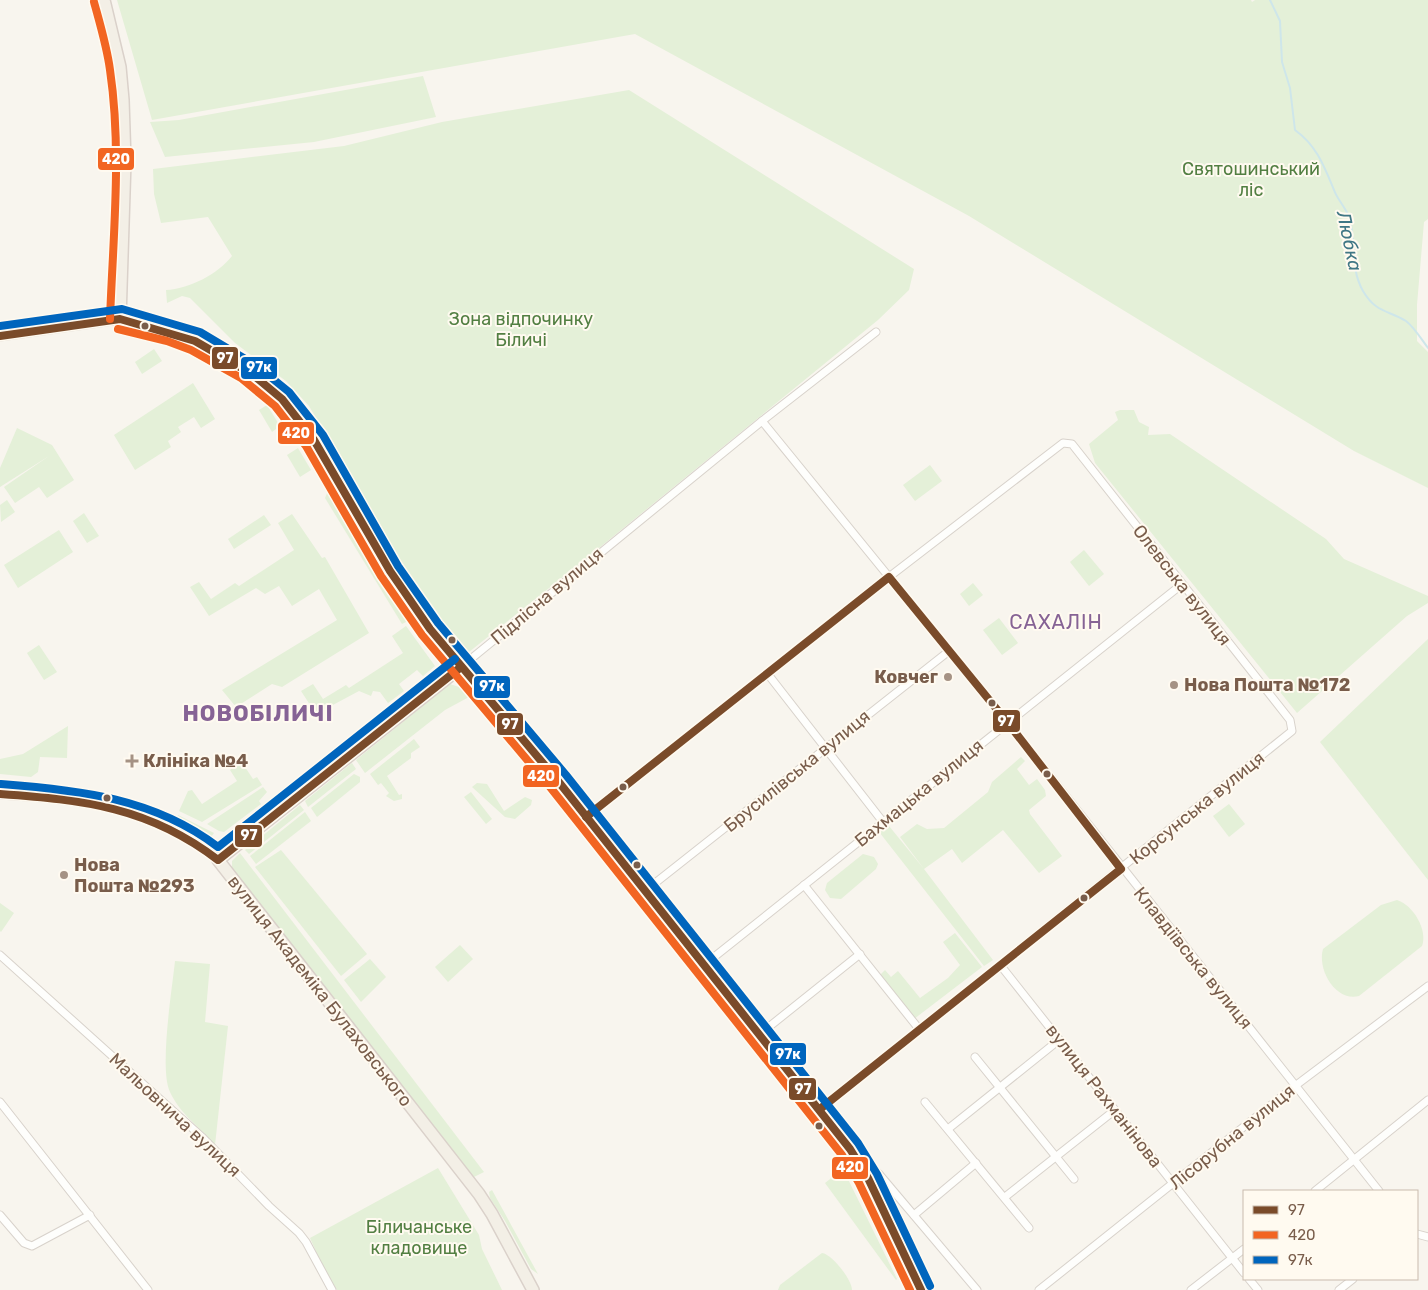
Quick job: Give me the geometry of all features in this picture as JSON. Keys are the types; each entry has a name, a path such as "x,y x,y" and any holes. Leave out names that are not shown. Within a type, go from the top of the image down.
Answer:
{"main road":[{"path":"104,0 120,67 123,100 125,161 120,319 170,331 195,341 247,370 282,399 314,440 390,571 430,629 500,711 586,817 850,1149 868,1178 920,1290"},
{"name":"Підлісна вулиця","path":"218,860 461,667"},
{"name":"вулиця Академіка Булаховського","path":"218,860 479,1194 492,1214 532,1290"}],"street":[{"path":"0,336 120,319"},
{"name":"Підлісна вулиця","path":"461,667 762,421 876,332"},
{"name":"Клавдіївська вулиця","path":"762,421 1008,723 1121,869 1378,1190"},
{"name":"Олевська вулиця","path":"889,577 1067,442 1072,444 1181,585 1290,720 1292,731"},
{"path":"586,817 889,577"},
{"name":"Бахмацька вулиця","path":"704,965 1181,585"},
{"name":"Брусилівська вулиця","path":"645,891 826,750 949,650"},
{"path":"768,673 883,822"},
{"name":"Корсунська вулиця","path":"820,1109 1001,966 1292,731"},
{"name":"вулиця Академіка Булаховського","path":"0,794 66,799 115,807 167,827 194,842 218,860"},
{"path":"804,885 919,1029"},
{"name":"Мальовнича вулиця","path":"0,954 202,1137 299,1234 306,1242 332,1290"},
{"path":"760,1034 860,954"},
{"name":"вулиця Рахманінова","path":"1001,966 1243,1272"},
{"name":"Лісорубна вулиця","path":"1039,1290 1296,1086 1428,986"},
{"path":"948,1129 1060,1040"},
{"path":"975,1057 1074,1180"},
{"path":"1316,1190 1428,1100"},
{"path":"0,1102 147,1290"},
{"path":"925,1102 1029,1228"},
{"path":"1005,1197 1115,1110"},
{"path":"850,1149 879,1174 977,1290"},
{"path":"914,1215 976,1163"},
{"path":"0,1214 24,1243 32,1246 90,1215"},
{"path":"1192,1290 1243,1249"},
{"path":"1250,1280 1258,1290"},
{"path":"1339,1290 1352,1280"}],"green space":[{"name":"Святошинський ліс","path":"117,0 1251,0 1252,2 1255,0 1428,0 1428,219 1424,222 1417,305 1417,341 1428,352 1428,488 1354,451 969,216 635,34 152,120"},
{"path":"423,76 436,117 314,142 165,157 150,122 179,120"},
{"name":"Зона відпочинку Біличі","path":"629,90 914,269 909,290 878,320 588,557 469,652 461,654 449,643 309,406 286,381 235,343 190,298 182,296 167,303 166,290 193,284 219,269 232,256 208,217 161,223 154,194 153,169 344,146 442,122"},
{"path":"154,349 162,361 142,374 135,362"},
{"path":"193,383 215,419 201,428 194,417 178,427 181,432 168,441 171,447 135,470 114,435"},
{"path":"267,405 280,426 272,432 259,410"},
{"path":"1134,410 1139,422 1149,427 1148,435 1170,434 1326,539 1344,559 1428,596 1428,603 1407,616 1297,713 1095,463 1089,444 1118,420 1115,412"},
{"path":"17,428 52,445 74,480 47,498 39,487 15,503 4,487 49,456 0,487 0,468"},
{"path":"298,448 311,470 300,477 287,455"},
{"path":"930,465 942,481 915,501 903,485"},
{"path":"328,491 408,621 402,624 325,498"},
{"path":"7,500 15,512 1,522 0,505"},
{"path":"84,513 99,536 87,543 73,521"},
{"path":"292,514 322,558 325,557 369,633 282,687 272,684 236,707 222,690 337,620 319,589 292,606 279,586 265,594 256,588 209,616 190,587 199,582 211,599 235,583 239,586 294,550 278,523"},
{"path":"264,515 271,525 234,549 228,539"},
{"path":"59,530 73,552 18,588 4,565"},
{"path":"1084,550 1104,574 1089,586 1070,562"},
{"path":"973,583 983,595 969,606 960,594"},
{"path":"999,618 1018,643 1002,655 983,630"},
{"path":"406,626 435,666 423,676 417,670 399,684 404,691 388,703 380,692 373,691 371,696 359,691 316,714 301,691 313,684 323,699 346,685 349,688 403,653 392,636"},
{"path":"1428,639 1428,880 1320,742"},
{"path":"39,645 57,672 44,680 27,653"},
{"path":"423,679 427,685 385,717 381,712"},
{"path":"450,684 459,687 469,697 445,710 365,773 356,760"},
{"path":"484,700 549,776 545,780 479,704"},
{"path":"379,714 383,719 302,785 298,780"},
{"path":"68,726 67,758 40,757 38,772 31,777 0,774 0,759 23,754"},
{"path":"414,739 420,747 411,753 411,758 387,776 399,795 402,794 402,799 394,801 386,796 389,793 381,783 378,785 370,774"},
{"path":"1021,757 1025,761 1017,769 1029,785 1037,779 1045,790 1046,796 1029,810 1030,814 1062,856 1039,873 1003,830 962,863 952,849 924,869 900,837 917,824 927,829 944,828 988,792 992,782"},
{"path":"241,761 253,779 257,777 262,785 202,822 179,811 188,791 192,790 202,804 237,781 230,770"},
{"path":"352,763 356,769 308,807 305,801"},
{"path":"354,774 360,777 360,782 317,817 311,808"},
{"path":"0,781 45,785 44,792 0,788"},
{"path":"477,783 487,784 504,811 525,797 532,800 531,805 515,819 505,817 472,787"},
{"path":"288,785 292,791 232,838 228,832"},
{"path":"263,787 267,792 259,801 261,804 224,832 207,824"},
{"path":"559,788 612,853 606,857 555,792"},
{"path":"471,792 492,819 486,824 464,797"},
{"path":"1229,804 1245,824 1229,837 1213,816"},
{"path":"300,805 304,810 249,854 245,850"},
{"path":"305,812 311,821 256,864 250,856"},
{"path":"178,815 214,833 208,841 175,822"},
{"path":"885,821 993,960 984,966 876,828"},
{"path":"281,850 367,954 341,976 255,867"},
{"path":"240,853 484,1172 474,1177 471,1176 232,869 232,861"},
{"path":"863,854 874,857 878,864 876,869 841,899 830,898 825,890 827,883"},
{"path":"1397,900 1409,907 1418,919 1423,933 1422,946 1359,996 1350,997 1342,994 1335,989 1325,974 1322,957 1323,949 1381,905"},
{"path":"0,903 14,913 1,932 0,931"},
{"path":"955,933 982,967 914,1019 880,975 885,970 891,977 898,971 920,998 948,978 960,965 943,942"},
{"path":"460,945 473,959 448,982 435,967"},
{"path":"370,959 386,977 361,1002 344,980"},
{"path":"175,961 210,964 205,1022 228,1026 215,1145 179,1107 170,1092 167,1081 167,1029"},
{"name":"Біличанське кладовище","path":"438,1168 479,1235 482,1249 502,1290 337,1290 324,1269 310,1238"},
{"path":"843,1169 897,1279 896,1280 825,1183"},
{"path":"492,1190 538,1274 531,1269 490,1198 489,1192"},
{"path":"822,1253 826,1254 841,1268 849,1280 852,1290 778,1290 780,1285"}],"waterway":[{"name":"Любка","path":"1270,0 1280,21 1282,62 1290,88 1295,130 1303,136 1319,157 1335,193 1348,214 1353,236 1356,272 1363,291 1378,307 1406,321 1428,348"}],"transit line":[{"name":"420","path":"94,2 109,61 114,101 116,194 110,319"},
{"name":"97к","path":"0,326 122,309 200,332 257,366 289,392 323,435 398,566 438,623 566,775 858,1143 877,1174 930,1286"},
{"name":"97","path":"0,336 120,319 195,341 252,374 282,399 314,440 390,571 430,629 558,781 850,1149 868,1178 921,1290"},
{"name":"420","path":"118,329 167,341 191,350 241,378 275,406 306,446 381,576 422,635 550,787 842,1155 859,1183 910,1290"},
{"name":"97","path":"586,817 889,577 1008,723 1121,869 820,1109"},
{"name":"97к","path":"1,784 59,789 115,799 168,817 194,830 218,847 455,659"},
{"name":"97","path":"0,794 60,799 115,809 167,828 218,860 461,667"}],"place":[{"name":"Ковчег","path":"948,677"},
{"name":"Нова Пошта №172","path":"1174,685"},
{"name":"Клініка №4","path":"132,761"},
{"name":"Нова Пошта №293","path":"64,875"}],"district":[{"name":"САХАЛІН","path":"1056,622"},
{"name":"НОВОБІЛИЧІ","path":"258,713"}]}
